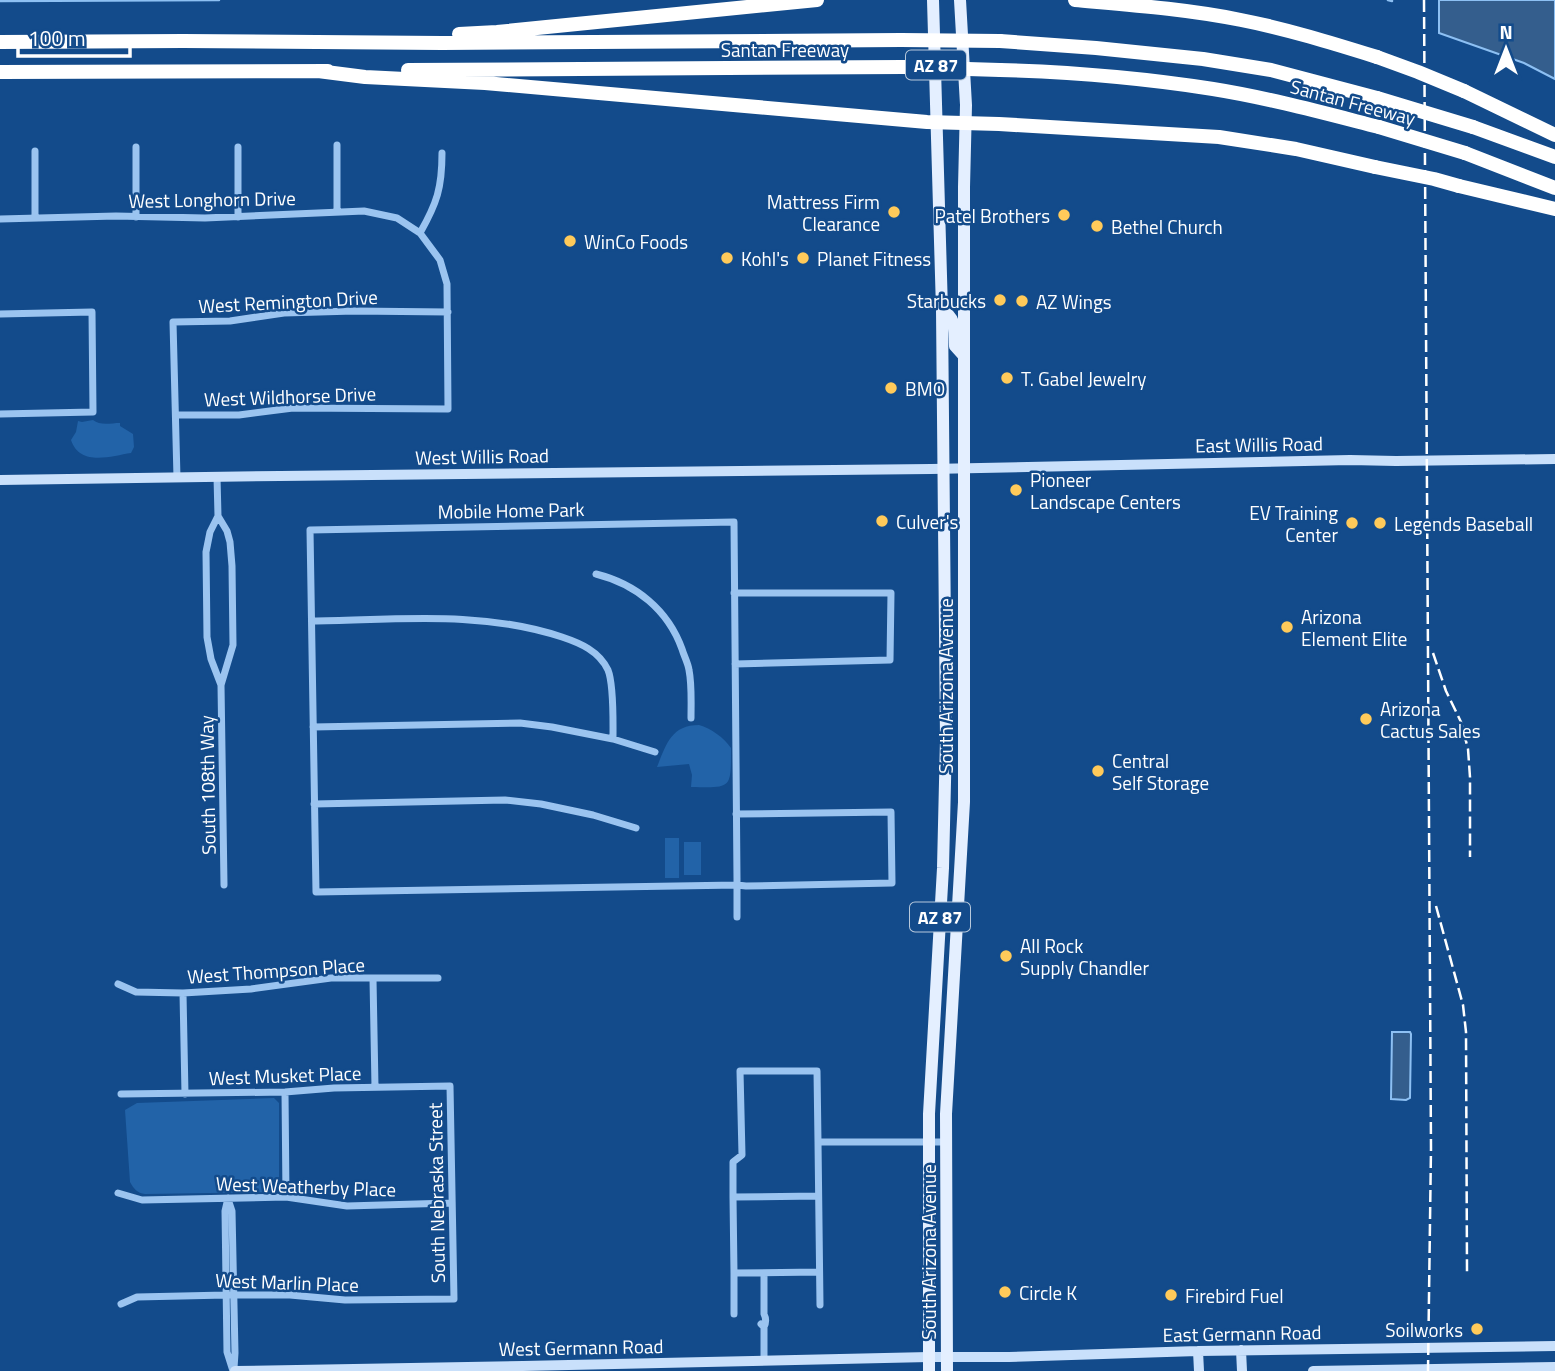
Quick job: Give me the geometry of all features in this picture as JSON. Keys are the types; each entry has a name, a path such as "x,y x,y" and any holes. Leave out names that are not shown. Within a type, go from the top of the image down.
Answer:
{"highway":[{"path":"349,42 497,32 817,0"},
{"path":"1075,0 1181,10 1241,19 1313,37 1418,72 1501,107 1555,135"},
{"name":"Santan Freeway","path":"0,42 901,40 1000,41 1096,48 1203,59 1271,70 1473,127 1555,157"},
{"name":"Santan Freeway","path":"0,72 903,67 1070,72 1212,89 1281,103 1379,127 1465,153 1555,188"},
{"path":"318,71 365,77 485,83 938,122 1219,137 1296,149 1555,209"}],"main road":[{"name":"South Arizona Avenue","path":"929,1371 929,1114 943,868 946,739 942,310 933,0"},
{"name":"South Arizona Avenue","path":"947,1371 946,1142 964,802 966,105 960,0"},
{"path":"942,310 953,320 955,346 964,356"},
{"name":"East Willis Road","path":"964,468 1336,460 1555,459"},
{"name":"West Willis Road","path":"0,480 964,468"},
{"name":"East Germann Road","path":"929,1357 1555,1346"},
{"path":"1538,1347 1538,1367"},
{"path":"1342,1349 1342,1371"},
{"path":"1241,1350 1241,1371"},
{"path":"1198,1351 1199,1371"},
{"name":"West Germann Road","path":"235,1371 717,1366 764,1361 929,1357"},
{"name":"East Germann Road","path":"1313,1371 1555,1367"}],"street":[{"path":"337,145 337,212"},
{"path":"136,147 136,216"},
{"path":"237,217 238,147"},
{"path":"34,150 36,218"},
{"path":"442,153 442,178 435,207 420,233 440,260 447,284 448,312"},
{"name":"West Longhorn Drive","path":"0,219 136,216 205,218 364,211 397,218 420,233"},
{"path":"0,314 92,312 93,412 0,414"},
{"name":"West Remington Drive","path":"176,415 173,322 230,321 284,313 448,312"},
{"name":"West Wildhorse Drive","path":"176,415 239,415 293,408 448,409 448,312"},
{"path":"176,415 177,478"},
{"name":"South 108th Way","path":"217,477 218,516 210,532 206,552 206,613 208,648 221,685"},
{"name":"South 108th Way","path":"218,516 227,531 232,566 233,645 221,685 224,886"},
{"name":"Mobile Home Park","path":"736,814 891,812 892,883 737,886 316,892 310,530 734,522 734,593 735,664 736,814 737,886 737,917"},
{"path":"596,574 613,579 633,590 653,603 667,620 679,640 689,668 691,719"},
{"path":"734,593 891,593 890,660 735,664"},
{"path":"312,621 444,618 482,620 536,628 572,641 593,651 609,672 613,739"},
{"path":"313,727 520,723 613,739 655,752"},
{"path":"314,804 505,800 541,804 636,828"},
{"name":"West Thompson Place","path":"118,984 136,992 183,993 251,989 331,978 438,978"},
{"path":"373,979 375,1087"},
{"path":"183,993 185,1094"},
{"path":"734,1314 733,1162 742,1155 740,1071 817,1071 820,1305"},
{"name":"West Musket Place","path":"121,1094 450,1086"},
{"name":"South Nebraska Street","path":"450,1086 454,1299"},
{"path":"285,1092 286,1197"},
{"path":"818,1142 946,1142"},
{"name":"West Weatherby Place","path":"118,1193 142,1200 286,1197 347,1206 452,1203"},
{"path":"733,1197 818,1196"},
{"path":"228,1198 225,1211 235,1353 233,1371 228,1352 230,1295"},
{"path":"734,1273 819,1272"},
{"path":"764,1273 764,1361"},
{"name":"West Marlin Place","path":"121,1304 137,1297 230,1295 290,1295 345,1300 454,1299"}],"shaded area":[{"path":"1439,0 1555,0 1555,79 1524,63 1439,33"},
{"path":"93,420 102,424 120,423 120,426 133,434 134,447 131,453 97,458 81,454 71,440 78,421"},
{"path":"699,725 717,734 731,748 731,772 729,779 722,786 691,787 689,764 657,767 667,744 676,732"},
{"path":"665,838 679,838 679,878 665,878"},
{"path":"684,842 701,842 701,875 684,875"},
{"path":"1392,1032 1411,1034 1410,1098 1406,1100 1391,1099"},
{"path":"274,1098 279,1103 279,1188 275,1192 145,1194 134,1189 130,1182 125,1110 137,1103"}],"waterway":[{"path":"0,1 219,0"},
{"path":"1388,0 1392,1"}],"railway":[{"path":"1424,0 1431,1148 1428,1371"},
{"path":"1433,653 1446,691 1461,722 1468,749 1470,857"},
{"path":"1436,906 1463,1005 1466,1032 1467,1273"}],"place":[{"name":"Mattress Firm Clearance","path":"894,212"},
{"name":"Patel Brothers","path":"1064,215"},
{"name":"Bethel Church","path":"1097,226"},
{"name":"WinCo Foods","path":"570,241"},
{"name":"Kohl's","path":"727,258"},
{"name":"Planet Fitness","path":"803,258"},
{"name":"Starbucks","path":"1000,300"},
{"name":"AZ Wings","path":"1022,301"},
{"name":"T. Gabel Jewelry","path":"1007,378"},
{"name":"BMO","path":"891,388"},
{"name":"Pioneer Landscape Centers","path":"1016,490"},
{"name":"Culver's","path":"882,521"},
{"name":"EV Training Center","path":"1352,523"},
{"name":"Legends Baseball","path":"1380,523"},
{"name":"Arizona Element Elite","path":"1287,627"},
{"name":"Arizona Cactus Sales","path":"1366,719"},
{"name":"Central Self Storage","path":"1098,771"},
{"name":"All Rock Supply Chandler","path":"1006,956"},
{"name":"Circle K","path":"1005,1292"},
{"name":"Firebird Fuel","path":"1171,1295"},
{"name":"Soilworks","path":"1477,1329"}]}
